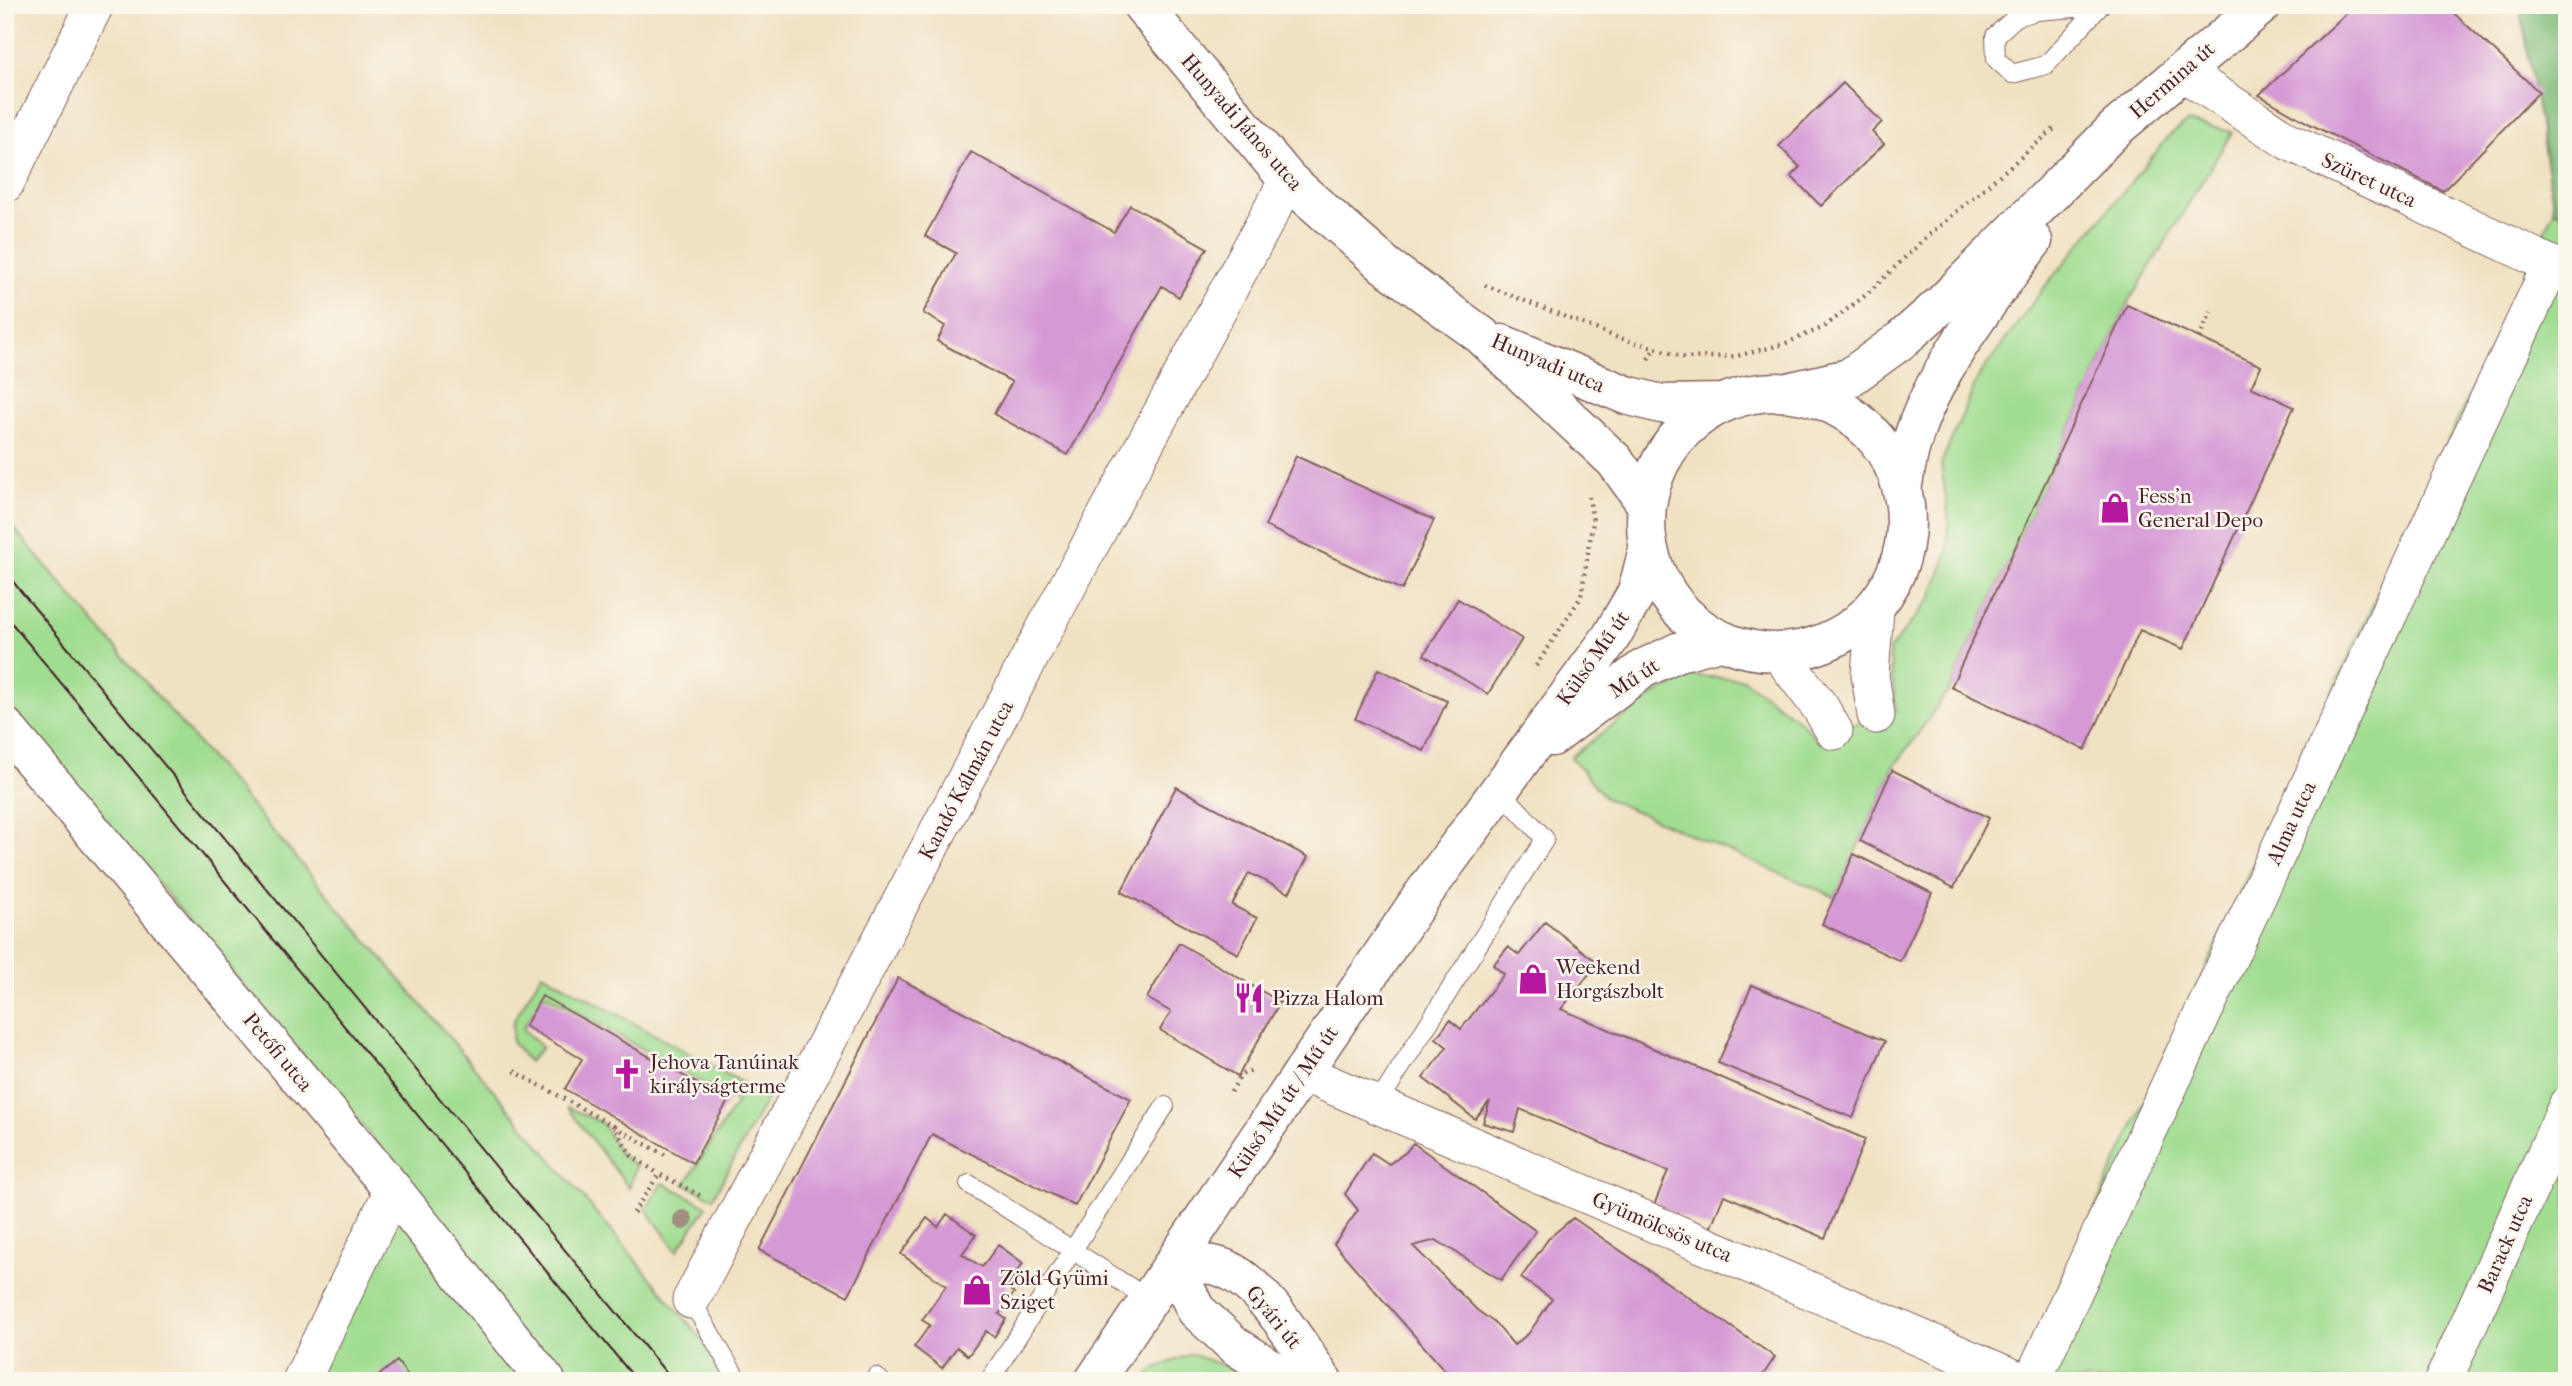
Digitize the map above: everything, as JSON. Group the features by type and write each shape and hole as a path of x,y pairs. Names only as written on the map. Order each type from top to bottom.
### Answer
{"main road":[{"name":"Hunyadi János utca","path":"1142,5 1288,180 1385,265 1481,335"},
{"name":"Hermina út","path":"2115,130 2181,71 2262,5"},
{"path":"1790,392 1849,378 1900,341 1951,296 2115,130"},
{"path":"1902,490 1912,440 1955,353 1977,317 2115,130"},
{"name":"Hunyadi utca","path":"1481,335 1626,395 1661,404 1724,403"},
{"name":"Hunyadi utca","path":"1481,335 1615,461 1646,504"},
{"path":"1763,391 1790,392 1828,402 1862,423 1888,453 1902,490 1907,532 1897,573 1875,609 1842,636 1803,651 1760,653 1720,641 1683,615 1658,579 1647,552 1646,504 1661,458 1681,432 1706,411 1763,391"},
{"name":"Külső Mű út","path":"1525,758 1627,611 1637,592 1647,552"},
{"name":"Mű út","path":"1525,758 1644,668 1678,652 1720,641"},
{"name":"Petőfi utca","path":"5,727 393,1190 546,1381"},
{"name":"Külső Mű út / Mű út","path":"1094,1381 1422,896 1525,758"},
{"name":"Gyári út","path":"1290,1381 1234,1345 1196,1310 1174,1265 1212,1265 1238,1275 1274,1311 1323,1381"}],"street":[{"path":"5,184 95,5"},
{"name":"Szüret utca","path":"2181,71 2288,141 2559,268"},
{"name":"Kandó Kálmán utca","path":"691,1300 1058,604 1288,180"},
{"name":"Alma utca","path":"2032,1381 2559,268"},
{"path":"1875,609 1870,675 1876,715"},
{"path":"1778,652 1834,731"},
{"name":"Gyümölcsös utca","path":"1303,1073 2021,1381"},
{"name":"Barack utca","path":"2443,1381 2567,1106"},
{"path":"312,1374 393,1190"}],"lane":[{"path":"2100,6 2046,65 2012,74 1996,59 1995,36 2016,17 2037,11 2100,6"},
{"path":"1377,1105 1545,839 1500,790"},
{"path":"989,1381 1165,1106"},
{"path":"969,1184 1150,1300"},
{"name":"Kandó Kálmán utca","path":"691,1300 738,1381"}],"path":[{"path":"1477,282 1616,337 1686,358 1737,356 1784,344 1824,327 1867,294 1922,241 2057,126"},
{"path":"2199,338 2211,312"},
{"path":"1626,395 1655,348"},
{"path":"1530,675 1581,597 1593,522 1587,480 1580,468 1596,443"},
{"path":"1231,1092 1241,1075 1266,1063"},
{"path":"514,1071 669,1157"},
{"path":"613,1126 632,1156 659,1174 736,1215"},
{"path":"633,1213 659,1174"}],"green space":[{"path":"2520,5 2567,5 2567,215 2554,210"},
{"path":"2187,122 2232,132 2127,305 1951,687 1892,770 1835,897 1605,798 1571,757 1647,699 1690,676 1743,679 1801,722 1820,743 1834,731 1896,710 1889,650 1931,598 1948,551 1948,512 1941,464 1979,376 2042,290 2171,134"},
{"path":"2554,210 2567,215 2567,1381 2046,1381 2021,1370"},
{"path":"5,518 438,1024 737,1381 315,1381 410,1183 5,701"},
{"path":"542,973 768,1097 713,1198 685,1184 737,1102 544,994 523,1029 542,1047 529,1062 512,1042 513,1022"},
{"path":"567,1107 602,1123 620,1154 636,1166 629,1188"},
{"path":"663,1183 707,1206 677,1251 646,1209"},
{"path":"1191,1354 1265,1381 1143,1381 1156,1368"}],"building":[{"path":"2355,5 2445,5 2539,92 2443,191 2310,124 2259,95"},
{"path":"1843,83 1882,122 1872,132 1884,144 1821,206 1791,176 1800,167 1779,146"},
{"path":"971,152 1114,232 1130,205 1207,248 1179,297 1162,286 1068,455 994,414 1012,382 937,341 945,326 923,313 956,253 925,236"},
{"name":"Fess'n General Depo","path":"2127,305 2261,366 2251,387 2294,407 2183,649 2140,630 2085,750 1951,687"},
{"path":"1296,456 1434,520 1402,590 1265,526"},
{"path":"1458,599 1522,639 1488,694 1424,655"},
{"path":"1378,669 1447,701 1424,751 1355,719"},
{"path":"1892,770 1989,818 1954,888 1860,841"},
{"path":"1176,787 1308,857 1289,893 1249,873 1232,905 1257,918 1238,954 1121,892"},
{"path":"1854,854 1932,893 1900,961 1822,924"},
{"path":"1545,922 1598,963 1561,1009 1865,1139 1825,1238 1724,1195 1710,1229 1654,1205 1668,1171 1520,1109 1514,1132 1483,1123 1490,1101 1475,1119 1423,1078 1447,1047 1436,1038 1450,1020 1461,1029 1504,974 1493,965 1508,947 1519,955"},
{"path":"1179,943 1280,1002 1238,1076 1160,1030 1171,1012 1147,998"},
{"path":"898,978 1131,1099 1075,1206 932,1134 848,1296 759,1250"},
{"path":"1752,985 1885,1041 1853,1118 1718,1063"},
{"name":"Jehova Tanúinak királyságterme","path":"542,996 728,1101 693,1163 565,1089 582,1059 525,1026"},
{"path":"1413,1143 1536,1231 1501,1280 1436,1240 1413,1246 1477,1310 1496,1324 1514,1345 1529,1333 1552,1299 1521,1278 1549,1238 1573,1218 1775,1357 1759,1381 1454,1381 1334,1244 1358,1210 1345,1194 1372,1153 1389,1164 1406,1152"},
{"name":"Zöld-Gyümi Sziget","path":"947,1214 976,1235 962,1254 982,1267 998,1245 1023,1263 1006,1287 1014,1293 999,1314 1006,1319 994,1337 986,1331 968,1356 957,1347 942,1368 914,1347 930,1325 922,1320 946,1286 901,1254 927,1218 938,1227"},
{"path":"397,1361 412,1381 379,1381 377,1377"}],"tram line":[{"path":"5,572 673,1381"},
{"path":"5,615 637,1381"}],"place":[{"name":"Fess'n General Depo","path":"2115,508"},
{"name":"Weekend Horgászbolt","path":"1533,979"},
{"name":"Pizza Halom","path":"1249,998"},
{"name":"Jehova Tanúinak királyságterme","path":"627,1074"},
{"name":"Zöld-Gyümi Sziget","path":"977,1290"}]}
